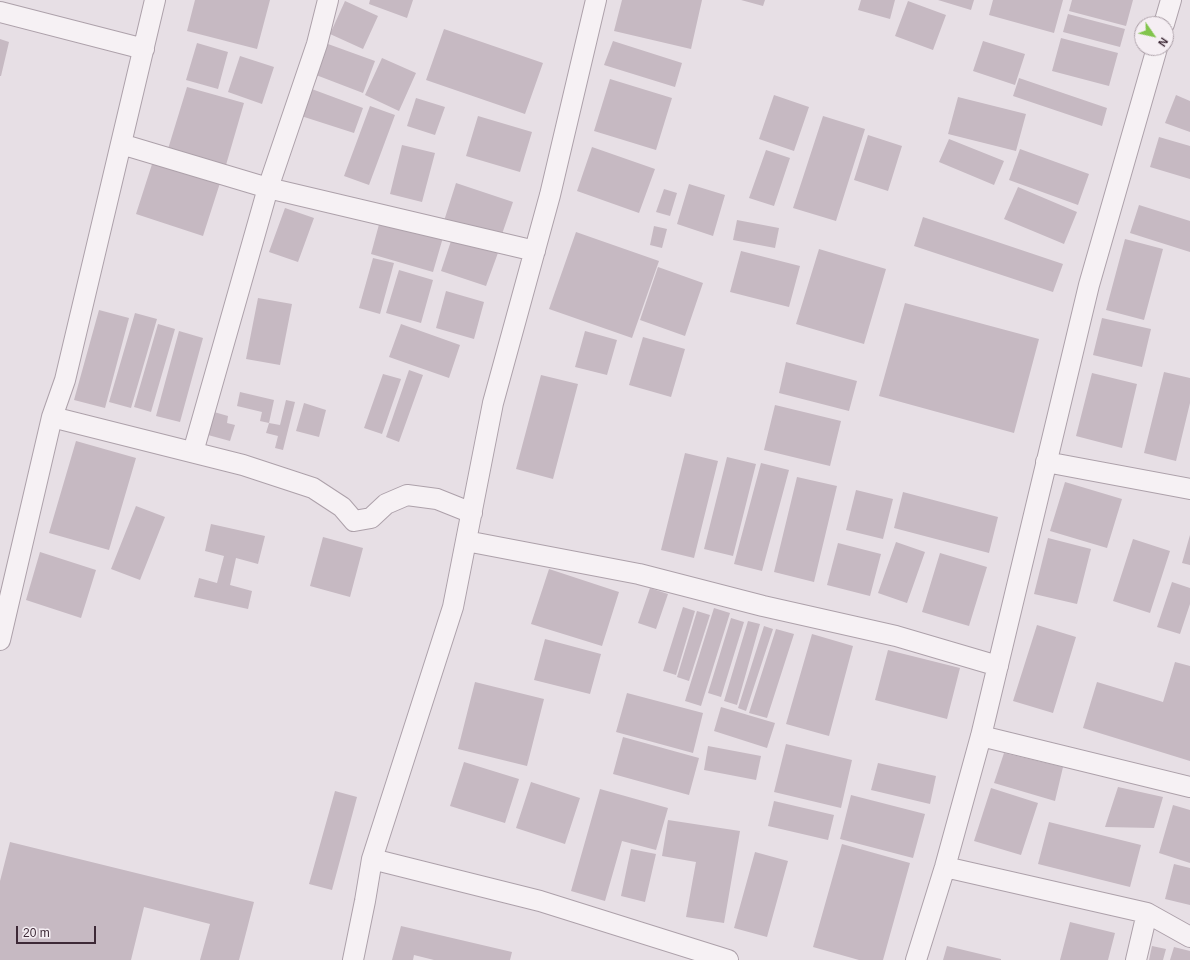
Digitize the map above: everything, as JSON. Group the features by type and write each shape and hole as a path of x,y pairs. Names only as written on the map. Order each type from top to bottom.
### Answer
{"street":[{"path":"0,640 52,417 66,380 155,0"},
{"path":"193,452 268,188 317,44 328,0"},
{"path":"353,960 372,859 453,607 493,403 550,195 596,0"},
{"path":"1166,16 1171,0"},
{"path":"0,12 144,50"},
{"path":"916,960 945,867 982,736 1089,285 1155,56"},
{"path":"121,144 268,188 535,251"},
{"path":"52,417 242,465 313,488 342,507 354,521 371,518 386,504 407,495 437,499 472,513"},
{"path":"1046,462 1190,489"},
{"path":"466,541 639,574 763,606 896,636 998,666"},
{"path":"982,736 1190,787"},
{"path":"372,859 540,901 728,960"},
{"path":"945,867 1147,913 1190,937"},
{"path":"1136,960 1147,913"}],"building":[{"path":"195,0 270,0 257,49 187,31"},
{"path":"370,0 413,0 407,18 369,4"},
{"path":"622,0 702,0 691,49 614,31"},
{"path":"741,0 765,0 763,6"},
{"path":"861,0 895,0 890,19 858,10"},
{"path":"938,0 974,0 971,10"},
{"path":"993,0 1063,0 1054,33 989,15"},
{"path":"1072,0 1133,0 1126,26 1069,11"},
{"path":"345,1 378,16 363,49 330,34"},
{"path":"908,1 946,15 933,50 895,36"},
{"path":"1068,14 1125,29 1120,47 1063,32"},
{"path":"444,29 543,63 525,114 426,80"},
{"path":"1061,38 1118,53 1109,86 1052,71"},
{"path":"0,39 9,42 1,76 0,76"},
{"path":"613,41 682,63 675,87 604,65"},
{"path":"983,41 1025,54 1015,85 973,71"},
{"path":"197,43 228,52 218,89 186,80"},
{"path":"328,44 375,61 363,93 316,75"},
{"path":"240,56 274,67 262,104 228,92"},
{"path":"382,58 416,73 399,111 365,95"},
{"path":"1019,78 1107,108 1102,126 1013,96"},
{"path":"610,79 672,98 656,150 594,131"},
{"path":"187,87 244,103 226,165 168,149"},
{"path":"309,88 363,108 354,133 298,115"},
{"path":"774,95 809,107 794,151 759,139"},
{"path":"1176,95 1190,101 1190,132 1165,123"},
{"path":"958,97 1026,114 1016,151 948,134"},
{"path":"416,98 445,107 435,135 407,126"},
{"path":"370,106 395,115 369,185 344,176"},
{"path":"478,116 532,132 520,172 466,156"},
{"path":"823,116 865,129 836,221 793,208"},
{"path":"868,135 902,146 888,191 854,180"},
{"path":"1159,137 1190,146 1190,179 1150,167"},
{"path":"949,139 1004,161 994,185 939,162"},
{"path":"402,145 435,153 422,202 390,194"},
{"path":"592,147 655,169 639,213 577,191"},
{"path":"1020,149 1089,174 1078,205 1009,180"},
{"path":"766,150 790,158 774,206 749,198"},
{"path":"153,161 220,183 203,236 136,214"},
{"path":"456,183 513,202 500,240 444,221"},
{"path":"689,184 725,195 713,236 677,224"},
{"path":"1018,187 1077,212 1064,244 1004,219"},
{"path":"664,189 677,193 670,216 656,212"},
{"path":"1139,205 1190,221 1190,252 1130,233"},
{"path":"285,208 314,218 298,262 269,252"},
{"path":"381,217 444,234 433,272 371,254"},
{"path":"923,217 1063,264 1053,292 914,246"},
{"path":"737,220 779,228 775,248 733,240"},
{"path":"654,226 667,229 662,248 650,245"},
{"path":"576,232 659,261 632,338 549,309"},
{"path":"453,235 499,250 486,286 441,271"},
{"path":"1125,239 1163,249 1144,320 1106,310"},
{"path":"819,249 886,269 864,344 796,324"},
{"path":"741,251 800,266 789,307 730,292"},
{"path":"373,258 394,263 380,314 359,308"},
{"path":"658,267 703,283 685,336 640,320"},
{"path":"399,270 433,280 421,323 386,313"},
{"path":"446,291 484,302 474,339 436,328"},
{"path":"258,298 292,304 280,365 246,359"},
{"path":"905,303 1039,339 1014,433 879,396"},
{"path":"99,310 129,318 105,408 74,400"},
{"path":"135,313 157,319 131,408 109,402"},
{"path":"1102,318 1151,329 1142,367 1093,355"},
{"path":"158,324 175,329 151,412 134,407"},
{"path":"401,324 460,345 449,378 389,357"},
{"path":"179,331 203,338 180,422 156,416"},
{"path":"585,331 617,340 607,375 575,367"},
{"path":"643,337 685,349 671,397 629,385"},
{"path":"786,362 857,381 849,411 779,393"},
{"path":"409,370 423,375 399,442 386,437"},
{"path":"1164,372 1190,378 1190,403 1176,461 1144,453"},
{"path":"1092,373 1137,384 1122,448 1076,436"},
{"path":"383,374 401,379 382,434 364,428"},
{"path":"541,375 578,384 553,479 516,469"},
{"path":"240,392 274,400 269,423 260,421 262,412 237,406"},
{"path":"286,400 295,402 283,450 275,448 278,436 266,433 269,423 280,425"},
{"path":"304,403 326,410 319,437 296,431"},
{"path":"775,405 841,421 830,466 764,450"},
{"path":"214,412 228,416 227,423 235,425 230,441 208,435"},
{"path":"76,441 136,458 109,550 49,533"},
{"path":"685,453 718,461 694,558 661,550"},
{"path":"727,457 756,464 733,556 704,549"},
{"path":"761,463 789,470 762,571 734,564"},
{"path":"797,477 837,486 814,582 774,572"},
{"path":"1065,482 1122,499 1107,548 1050,531"},
{"path":"856,490 893,499 883,539 846,530"},
{"path":"903,492 998,517 989,553 894,528"},
{"path":"136,506 165,517 140,580 111,569"},
{"path":"211,524 265,536 258,564 236,558 230,585 252,591 248,609 194,597 199,578 217,583 224,556 205,551"},
{"path":"1190,535 1190,565 1182,563"},
{"path":"323,537 363,548 350,597 310,586"},
{"path":"1048,538 1091,549 1077,604 1034,594"},
{"path":"1133,539 1170,551 1150,613 1113,601"},
{"path":"896,542 925,552 907,603 878,593"},
{"path":"838,543 881,554 870,596 827,585"},
{"path":"40,552 96,570 81,618 26,600"},
{"path":"940,553 987,567 969,626 922,612"},
{"path":"549,569 619,592 602,646 531,624"},
{"path":"1172,582 1190,588 1190,604 1180,634 1157,627"},
{"path":"650,588 668,594 656,629 638,623"},
{"path":"683,607 695,611 676,675 663,671"},
{"path":"714,608 730,613 701,706 685,701"},
{"path":"697,611 710,615 689,681 677,677"},
{"path":"731,618 744,622 721,697 708,693"},
{"path":"748,621 760,624 737,705 724,701"},
{"path":"1037,625 1076,637 1053,713 1013,701"},
{"path":"764,626 773,629 746,711 738,708"},
{"path":"776,629 794,634 767,718 749,713"},
{"path":"812,634 853,646 829,736 786,724"},
{"path":"545,639 601,654 590,694 534,680"},
{"path":"888,650 960,668 947,719 875,700"},
{"path":"1175,662 1190,666 1190,761 1083,728 1097,682 1163,702"},
{"path":"475,682 544,699 527,766 458,749"},
{"path":"627,693 703,713 693,753 616,732"},
{"path":"721,707 775,723 767,748 714,731"},
{"path":"623,737 699,758 689,795 613,774"},
{"path":"786,744 852,760 841,808 774,792"},
{"path":"708,746 761,756 756,780 704,770"},
{"path":"1004,753 1063,767 1055,801 994,783"},
{"path":"464,762 519,779 505,823 450,806"},
{"path":"878,763 936,776 930,804 871,790"},
{"path":"531,782 580,798 565,844 516,828"},
{"path":"1118,787 1163,797 1154,828 1105,827"},
{"path":"991,788 1038,803 1021,855 974,841"},
{"path":"600,789 668,808 656,850 622,841 605,901 571,891"},
{"path":"335,791 357,797 332,890 309,884"},
{"path":"851,795 925,814 913,858 840,839"},
{"path":"774,801 834,815 828,840 768,826"},
{"path":"1173,805 1190,810 1190,863 1159,853"},
{"path":"668,820 740,831 724,923 686,917 696,862 662,856"},
{"path":"1049,822 1141,845 1130,887 1038,864"},
{"path":"10,842 254,902 239,960 200,960 210,924 144,907 131,960 0,960 0,881"},
{"path":"842,844 910,863 883,960 859,960 813,947"},
{"path":"631,849 656,854 645,902 621,896"},
{"path":"755,852 788,861 767,937 734,928"},
{"path":"1174,864 1190,868 1190,905 1165,899"},
{"path":"1070,922 1115,933 1108,960 1060,960"},
{"path":"401,926 512,952 510,960 434,960 414,955 413,960 392,960"},
{"path":"947,946 1001,959 1001,960 943,960"},
{"path":"1152,946 1166,949 1163,960 1149,960"},
{"path":"1174,947 1190,951 1190,960 1170,960"}]}
